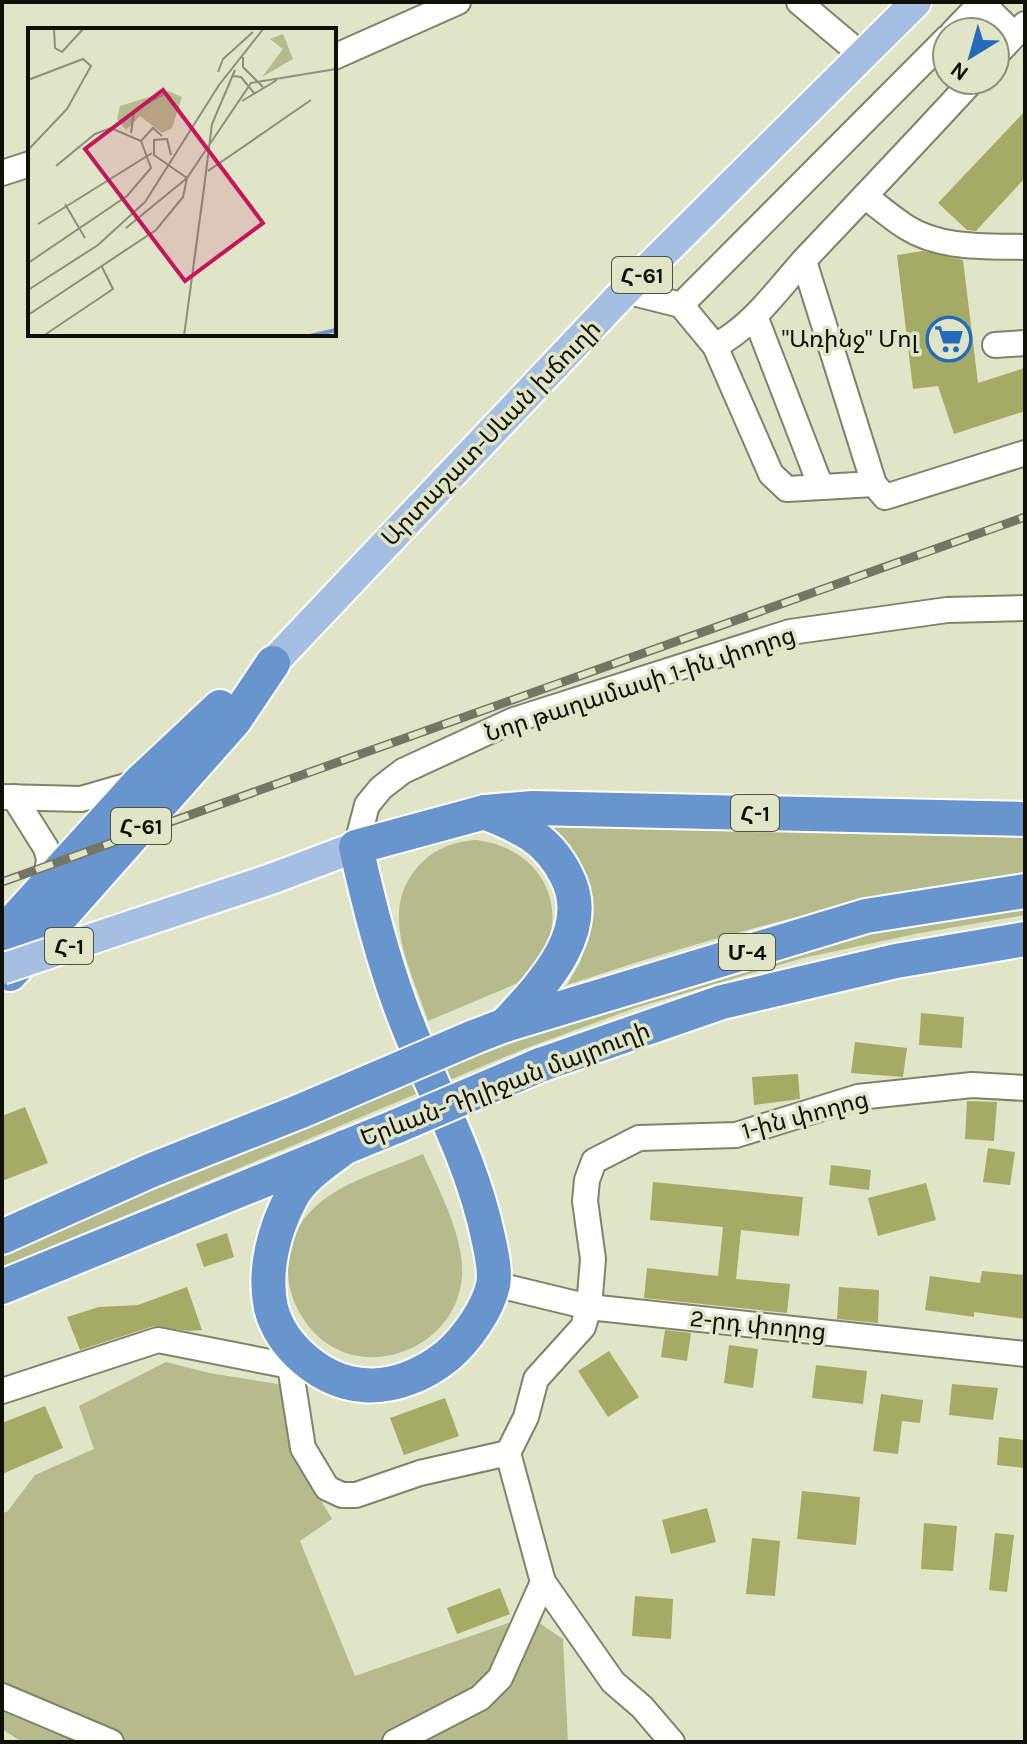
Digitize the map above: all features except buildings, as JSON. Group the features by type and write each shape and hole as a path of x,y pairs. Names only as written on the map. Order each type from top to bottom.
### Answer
{"highway":[{"name":"Հ-61","path":"2,934 140,782 229,698 273,663"},
{"name":"Հ-61","path":"2,983 234,721 273,663"},
{"name":"Հ-1","path":"356,847 485,812 533,808 1025,819"},
{"path":"485,812 531,834 557,858 573,888 575,912 568,942 554,968 537,990 490,1031"},
{"path":"345,1147 309,1176 292,1195 273,1245 268,1275 271,1308 281,1335 298,1363 337,1379 364,1385 413,1377 449,1355 484,1307 494,1284 491,1252 483,1210 401,1008 373,925 356,847"},
{"name":"Երևան-Դիլիջան մայրուղի","path":"2,1237 152,1170 490,1031 866,916 1025,891"},
{"name":"Երևան-Դիլիջան մայրուղի","path":"2,1287 540,1065 722,1002 896,961 1025,939"}],"main road":[{"name":"Արտաշատ-Սևան խճուղի","path":"273,663 625,291 916,2"},
{"name":"Հ-1","path":"2,969 271,879 356,847"}],"street":[{"path":"336,56 458,2"},
{"path":"799,2 864,57"},
{"path":"982,2 1020,30"},
{"path":"681,305 931,54"},
{"path":"715,346 735,335 755,316 958,96"},
{"path":"2,173 28,165"},
{"path":"865,196 907,228 923,236 965,244 1025,247"},
{"path":"804,261 874,484 885,497 1025,453"},
{"path":"625,291 681,305 715,346 771,474 787,489 874,484"},
{"path":"755,316 821,487"},
{"path":"995,345 1025,343"},
{"name":"Նոր թաղամասի 1-ին փողոց","path":"356,847 367,805 381,788 403,771 514,720 790,632 947,610 1025,608"},
{"path":"8,797 81,799 140,782"},
{"path":"8,797 46,848 49,859 45,886"},
{"name":"1-ին փողոց","path":"589,1307 593,1259 585,1201 587,1180 594,1161 639,1138 736,1135 858,1097 972,1085 1025,1088"},
{"name":"2-րդ փողոց","path":"494,1284 589,1307 1025,1354"},
{"path":"589,1307 583,1327 536,1379 526,1417 508,1453 543,1582 613,1682 642,1707 672,1742"},
{"path":"2,1391 158,1340 298,1363 303,1448 327,1488 342,1495 356,1495 420,1473 508,1453"},
{"path":"395,1742 480,1698 500,1678 543,1582"},
{"path":"2,1696 111,1742"}],"green space":[{"path":"533,826 1025,836 1025,876 819,912 710,940 567,985 580,962 588,931"},
{"path":"475,840 502,846 524,859 540,876 549,896 552,918 549,941 537,963 518,983 428,1021 402,944 400,905 405,887 428,857 450,845"},
{"path":"1025,900 1025,915 803,958 635,1008 524,1049 2,1267 2,1249 520,1032 804,942"},
{"path":"423,1154 455,1230 461,1256 461,1287 450,1314 432,1335 409,1350 382,1357 355,1355 328,1344 306,1323 291,1293 288,1263 294,1237 308,1214 326,1198 352,1183"},
{"path":"166,1362 209,1373 284,1385 292,1451 332,1519 300,1541 355,1676 529,1616 563,1639 568,1742 22,1742 2,1729 2,1513 7,1512 35,1475 94,1449 79,1406"}],"railway":[{"path":"2,882 1025,517"}],"place":[{"name":"\"Առինջ\" Մոլ","path":"949,339"}]}
